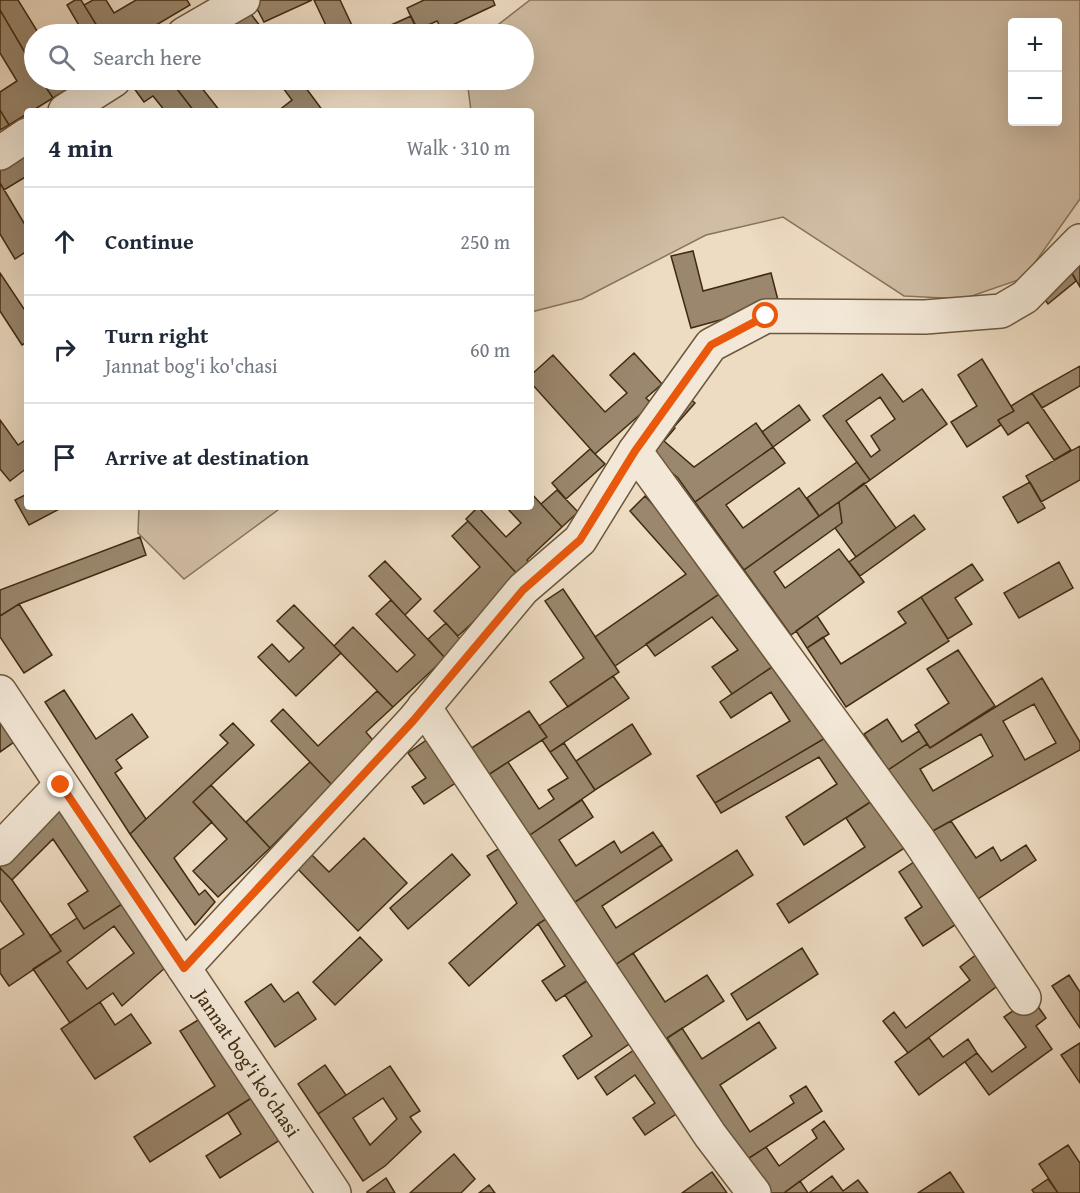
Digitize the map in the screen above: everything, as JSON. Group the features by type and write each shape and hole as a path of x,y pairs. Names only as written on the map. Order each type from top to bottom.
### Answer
{"street":[{"path":"201,24 243,0"},
{"path":"70,108 98,90"},
{"path":"0,153 24,137"},
{"path":"184,968 424,707 523,590 580,540 635,451 711,345 766,316 925,317 1002,311 1025,297 1080,241"},
{"path":"635,451 918,839 1024,998"},
{"name":"Jannat bog'i ko'chasi","path":"0,692 334,1193"},
{"path":"424,707 710,1135 754,1193"},
{"path":"0,849 61,785"}],"shaded area":[{"path":"530,0 1080,0 1080,199 1024,278 963,299 904,296 783,217 706,235 582,299 534,311 534,108 471,108 468,90 534,90 534,24 499,24"},
{"path":"139,510 278,510 184,579 138,533"}],"building":[{"path":"0,0 18,0 33,24 24,24 24,51 0,10"},
{"path":"75,0 81,0 96,24 78,24 67,5"},
{"path":"93,0 106,0 114,13 136,0 187,0 190,5 158,24 96,24 84,5"},
{"path":"312,0 264,22 253,1"},
{"path":"314,0 340,0 351,24 325,24"},
{"path":"424,0 493,0 495,5 455,24 439,24 437,21 430,24 414,24 407,8"},
{"path":"0,10 24,51 24,90 48,90 53,98 37,108 24,108 24,116 9,125 0,110 0,92 17,81 0,53"},
{"path":"248,10 258,24 228,24"},
{"path":"411,16 415,24 393,24"},
{"path":"48,90 67,90 53,98"},
{"path":"135,90 178,90 192,108 163,108 153,96 144,102"},
{"path":"178,90 203,90 218,108 192,108"},
{"path":"284,90 307,90 321,108 282,108 292,100"},
{"path":"0,110 9,125 0,130"},
{"path":"24,150 24,178 4,190 0,183 0,164"},
{"path":"0,183 24,223 24,253 15,259 0,234"},
{"path":"693,251 703,291 771,273 779,304 691,328 671,256"},
{"path":"1080,259 1080,287 1069,268"},
{"path":"1069,268 1076,281 1048,304 1040,293"},
{"path":"0,273 24,309 24,344 22,345 0,311"},
{"path":"634,353 662,384 646,398 652,404 595,454 534,386 534,372 553,355 605,412 627,393 610,375"},
{"path":"982,359 1014,411 998,420 1001,425 967,447 951,422 977,406 958,375"},
{"path":"1080,366 1080,386 1042,408 1032,393"},
{"path":"882,374 903,402 922,389 947,424 870,480 823,416","holes":["880,397 895,419 871,436 880,450 871,457 846,421"]},
{"path":"1032,393 1071,450 1054,460 1028,422 1008,435 998,420 1014,411 1011,406"},
{"path":"687,396 695,403 674,427 665,420"},
{"path":"799,405 810,420 773,447 762,432"},
{"path":"0,420 18,445 24,441 24,470 10,481 0,469"},
{"path":"665,420 675,428 664,441 694,467 756,423 773,447 695,502 678,478 642,447"},
{"path":"1080,446 1080,480 1041,502 1026,476"},
{"path":"773,447 785,463 726,505 743,528 799,488 819,516 744,570 695,502"},
{"path":"590,449 605,464 566,499 552,483"},
{"path":"857,462 870,480 819,516 807,498"},
{"path":"1030,482 1045,508 1018,523 1003,497"},
{"path":"864,483 896,528 856,557 835,528 842,523 839,502"},
{"path":"557,490 578,512 562,527 541,504"},
{"path":"24,496 24,510 57,510 29,525 15,500"},
{"path":"534,496 562,527 527,560 533,566 521,578 466,519 475,510 481,510 506,537 521,523 509,510 534,510"},
{"path":"645,496 706,562 725,590 615,666 595,637 686,574 630,511"},
{"path":"839,502 842,523 774,572 785,588 839,549 864,582 791,635 744,570"},
{"path":"914,515 925,529 860,576 849,562"},
{"path":"468,521 521,578 458,636 434,611 480,567 452,536"},
{"path":"140,537 146,555 19,604 0,616 0,590"},
{"path":"385,561 421,599 405,615 369,576"},
{"path":"1059,562 1073,588 1019,618 1004,593"},
{"path":"972,564 983,580 955,598 972,624 948,639 921,597"},
{"path":"563,589 619,672 568,707 550,682 584,658 545,601"},
{"path":"725,590 781,661 732,694 712,667 738,650 712,617 655,656 646,644"},
{"path":"921,597 949,641 846,707 807,648 823,637 841,664 906,623 898,612"},
{"path":"391,600 445,658 393,707 334,646 353,627 397,672 415,655 376,614"},
{"path":"19,604 52,655 24,673 0,637 0,616"},
{"path":"294,605 341,653 296,696 258,657 272,644 289,662 304,648 277,621"},
{"path":"817,616 829,634 807,648 796,631"},
{"path":"446,623 462,641 445,658 428,639"},
{"path":"958,650 995,706 930,748 915,725 949,703 927,669"},
{"path":"781,661 832,734 715,803 697,776 790,721 771,692 731,718 720,702"},
{"path":"613,676 629,698 550,752 542,740 547,737 539,726"},
{"path":"1042,678 1080,742 1080,750 929,833 888,770 927,744 930,748","holes":["1034,704 1056,743 1025,760 1003,721","981,734 993,756 933,791 920,769"]},
{"path":"64,690 96,739 132,714 148,737 116,760 122,768 115,773 146,819 130,834 45,702"},
{"path":"377,691 393,707 366,732 376,744 332,785 271,721 283,709 318,746"},
{"path":"529,711 547,737 488,775 470,749"},
{"path":"887,719 902,742 919,731 927,744 888,770 864,734"},
{"path":"0,722 14,742 0,752"},
{"path":"233,723 254,745 193,802 212,822 174,858 199,895 205,890 215,902 195,925 130,834 228,743 220,735"},
{"path":"632,724 651,754 595,790 576,761"},
{"path":"832,734 875,799 804,845 786,817 837,784 819,757 721,813 715,803"},
{"path":"428,739 457,782 424,804 412,787 426,778 408,753"},
{"path":"564,743 595,790 527,837 488,775 508,762 539,809 554,799 548,790 568,778 550,752"},
{"path":"310,762 332,785 270,848 246,822"},
{"path":"211,785 270,848 218,897 193,871 227,839 193,802"},
{"path":"875,799 906,847 789,923 777,904 865,847 846,818"},
{"path":"582,800 593,817 559,840 576,866 614,841 621,853 653,832 662,845 572,904 527,837"},
{"path":"55,804 122,904 84,929 68,904 88,891 53,839 12,880 0,868 0,861"},
{"path":"951,821 976,858 993,847 1001,861 1026,845 1036,860 975,901 929,833"},
{"path":"364,838 407,883 358,931 294,865 308,851 329,872"},
{"path":"506,844 552,915 538,924 469,986 449,963 517,903 487,856"},
{"path":"662,845 672,860 602,906 616,928 737,850 753,875 612,967 572,904"},
{"path":"452,854 470,875 408,929 390,908"},
{"path":"917,860 958,923 923,946 905,918 922,907 899,872"},
{"path":"0,868 12,880 61,951 9,986 0,973 0,950 24,934 0,900"},
{"path":"122,904 166,967 122,1006 113,993 70,1023 33,969 61,951 50,936 77,918 84,929","holes":["114,926 134,953 87,989 67,962"]},
{"path":"552,915 589,979 556,1001 542,981 565,966 538,924"},
{"path":"360,937 382,960 335,1005 313,982"},
{"path":"802,948 818,974 747,1020 731,994"},
{"path":"633,953 665,1002 707,975 724,1001 663,1041 612,967"},
{"path":"977,954 1000,984 908,1053 883,1021 894,1012 906,1028 970,980 960,967"},
{"path":"1069,975 1080,992 1080,1028 1052,986"},
{"path":"593,977 635,1040 578,1079 563,1056 592,1036 565,995"},
{"path":"271,984 284,1002 298,992 316,1019 275,1047 245,1002"},
{"path":"1032,998 1046,1018 1036,1026 1052,1049 989,1095 965,1062 977,1053 992,1072 1026,1047 1004,1017"},
{"path":"100,1002 115,1025 131,1014 151,1043 95,1079 61,1029"},
{"path":"203,1017 253,1097 150,1162 134,1137 215,1086 180,1031"},
{"path":"759,1022 776,1048 720,1085 750,1132 794,1103 790,1096 806,1086 822,1111 746,1160 667,1038 682,1028 702,1059"},
{"path":"929,1038 943,1057 968,1039 977,1053 919,1095 895,1062"},
{"path":"1080,1043 1080,1083 1061,1055"},
{"path":"641,1045 685,1108 645,1135 633,1118 655,1103 635,1075 607,1095 595,1077"},
{"path":"325,1065 346,1095 318,1114 298,1084"},
{"path":"390,1066 420,1111 410,1117 421,1132 385,1166 363,1181 318,1114","holes":["383,1098 397,1119 370,1145 353,1118"]},
{"path":"253,1097 280,1140 220,1178 206,1156 241,1134 228,1113"},
{"path":"824,1121 844,1149 784,1193 770,1193 746,1160 766,1147 779,1166 817,1138 812,1130"},
{"path":"1068,1145 1080,1163 1080,1193 1058,1193 1039,1164"},
{"path":"454,1154 475,1179 461,1193 410,1193"},
{"path":"712,1172 727,1193 682,1193"},
{"path":"950,1172 964,1193 918,1193"},
{"path":"832,1176 843,1191 858,1180 868,1193 809,1193"},
{"path":"386,1178 395,1193 367,1193 367,1192"},
{"path":"1048,1179 1058,1193 1034,1193 1032,1190"},
{"path":"800,1181 808,1193 784,1193"},
{"path":"489,1185 495,1193 479,1193"}],"route":[{"path":"61,785 184,968 413,721 523,590 580,540 635,451 711,345 766,316"}]}
